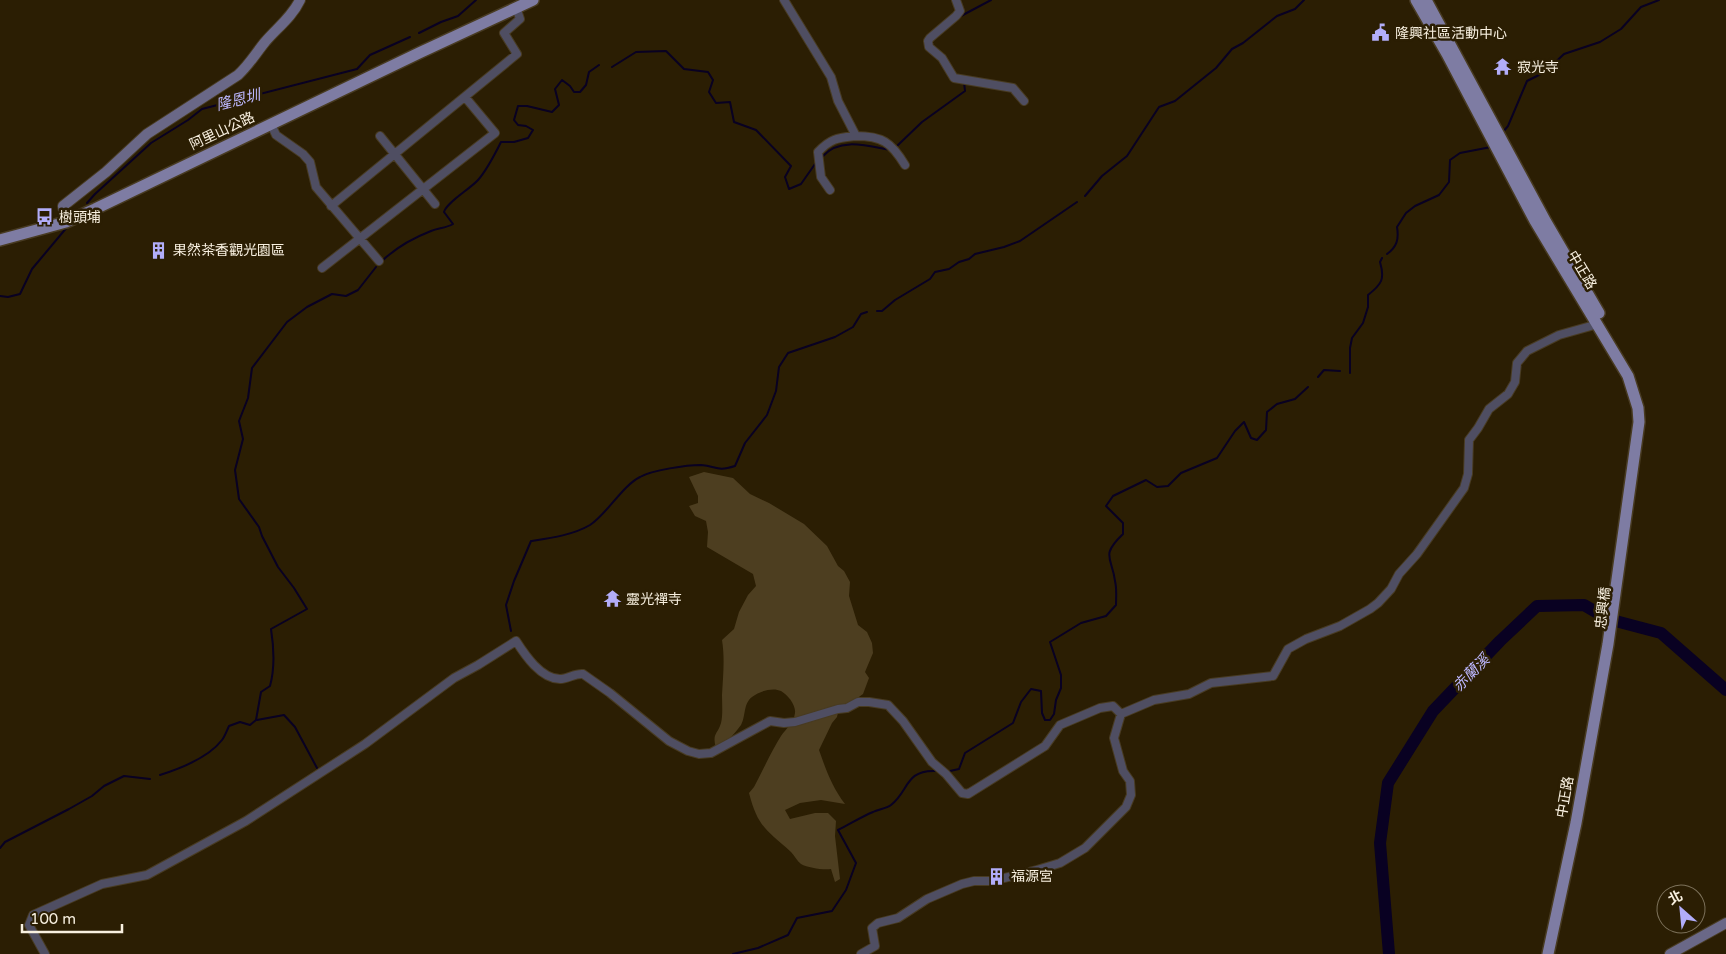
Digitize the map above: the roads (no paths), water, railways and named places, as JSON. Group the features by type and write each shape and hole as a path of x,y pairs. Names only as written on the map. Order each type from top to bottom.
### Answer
{"main road":[{"name":"阿里山公路","path":"0,240 66,222 534,0"},
{"name":"中正路","path":"1416,0 1447,54 1535,221 1628,376 1638,408 1638,422 1620,576"},
{"name":"中正路","path":"1426,0 1546,222 1633,374 1644,408 1644,432 1632,518 1620,576"},
{"name":"忠興橋","path":"1611,644 1620,576"},
{"name":"中正路","path":"1548,954 1611,644"},
{"name":"中正路","path":"1554,954 1583,817 1611,644"}],"street":[{"path":"66,222 63,206 106,172 147,134 238,75 291,15 300,0"},
{"path":"784,0 831,77 838,100 856,136"},
{"path":"956,0 960,11 930,38 928,41 929,47 942,58 954,78 1013,88 1024,101"},
{"path":"331,206 517,54 504,33 520,19 516,7"},
{"path":"322,268 494,133 465,97"},
{"path":"271,124 276,135 303,154 310,162 316,186 378,261"},
{"path":"380,136 434,204"},
{"path":"830,190 821,177 818,152 827,142 837,138 874,136 896,150 904,165"},
{"path":"1121,714 1154,700 1189,694 1211,683 1273,676 1288,650 1306,639 1340,626 1378,603 1392,589 1399,574 1417,554 1464,488 1468,474 1469,440 1489,409 1508,394 1515,382 1517,363 1527,352 1540,344 1559,335 1598,324"},
{"path":"45,954 29,925 33,916 102,884 147,875 246,821 365,744 454,678 516,641 529,660 551,679 562,679 583,674 610,693 669,741 688,751 699,754 711,753 770,722 795,722 847,708 858,702 888,705 903,721 932,762 946,774 962,793 968,794 1045,746 1060,725 1100,708 1113,706 1121,714"},
{"path":"861,954 875,946 872,928 878,923 898,918 927,899 962,884 974,881 992,881 1060,863 1085,848 1126,807 1130,795 1130,781 1123,771 1114,738 1121,714"},
{"path":"1670,954 1726,923"}],"waterway":[{"name":"隆恩圳","path":"419,33 458,16 476,0"},
{"path":"961,16 991,0"},
{"path":"1085,196 1102,176 1127,156 1159,107 1175,101 1216,68 1232,49 1243,43 1277,16 1295,9 1304,0"},
{"path":"1503,132 1508,126 1527,81 1545,72 1564,54 1600,42 1621,29 1641,7 1659,0"},
{"name":"隆恩圳","path":"87,203 151,143 202,109 357,69 370,55 410,37"},
{"path":"612,67 636,52 666,51 684,69 708,72 713,80 709,92 716,103 730,102 734,122 756,130 791,166 785,177 789,189 801,184 815,164"},
{"path":"383,260 412,240 453,224 444,212 446,208 478,180 488,167 501,142 514,142 528,138 533,130 526,126 518,125 514,120 518,106 527,106 552,112 559,105 555,89 562,80 574,92 580,92 586,85 589,72 599,65"},
{"path":"898,145 922,122 965,91 964,82"},
{"path":"823,156 838,146 855,144 890,150"},
{"path":"1387,254 1395,246 1398,235 1397,227 1406,213 1415,206 1439,195 1449,182 1450,160 1460,153 1491,147"},
{"path":"877,311 882,311 895,300 930,279 935,272 949,269 975,254 1020,241 1077,202"},
{"name":"隆恩圳","path":"0,296 8,297 20,294 32,269 68,226"},
{"path":"1350,373 1352,338 1363,323 1368,307 1368,295 1381,281 1380,262 1382,258"},
{"path":"160,775 185,766 210,752 222,740 229,726 240,722 250,725 256,720 261,692 270,686 272,679 274,658 271,629 307,609 278,567 259,527 239,499 235,470 243,439 239,421 248,398 252,368 287,322 307,307 332,294 346,296 358,290 376,267"},
{"path":"511,631 506,605 531,541 569,534 590,525 633,481 645,474 687,466 701,465 720,469 735,466 745,443 767,415 776,391 779,367 788,353 835,337 853,327 861,314 867,312"},
{"path":"1318,377 1324,370 1340,371"},
{"path":"950,771 959,769 965,753 1013,723 1021,702 1031,689 1041,691 1042,713 1045,720 1050,720 1054,714 1056,700 1061,688 1061,675 1050,642 1081,623 1106,616 1116,605 1114,573 1109,557 1112,547 1123,534 1123,523 1106,506 1113,496 1146,480 1157,487 1168,486 1181,473 1217,458 1235,431 1244,422 1251,438 1257,440 1266,430 1267,412 1277,404 1295,399 1308,387"},
{"name":"赤蘭溪","path":"1389,954 1380,843 1388,783 1433,711 1500,641 1537,606 1584,605 1608,619 1661,633 1726,690"},
{"path":"257,720 284,715 295,727 317,768"},
{"path":"733,954 758,948 788,935 797,918 832,911 846,890 856,863 838,830 891,805 909,782 918,774 935,771"},
{"path":"0,848 5,842 69,809 92,796 104,786 124,776 150,779"}],"place":[{"name":"隆興社區活動中心","path":"1381,33"},
{"name":"寂光寺","path":"1503,67"},
{"name":"樹頭埔","path":"45,217"},
{"name":"果然茶香觀光園區","path":"159,250"},
{"name":"靈光禪寺","path":"612,599"},
{"name":"福源宮","path":"997,876"}]}
